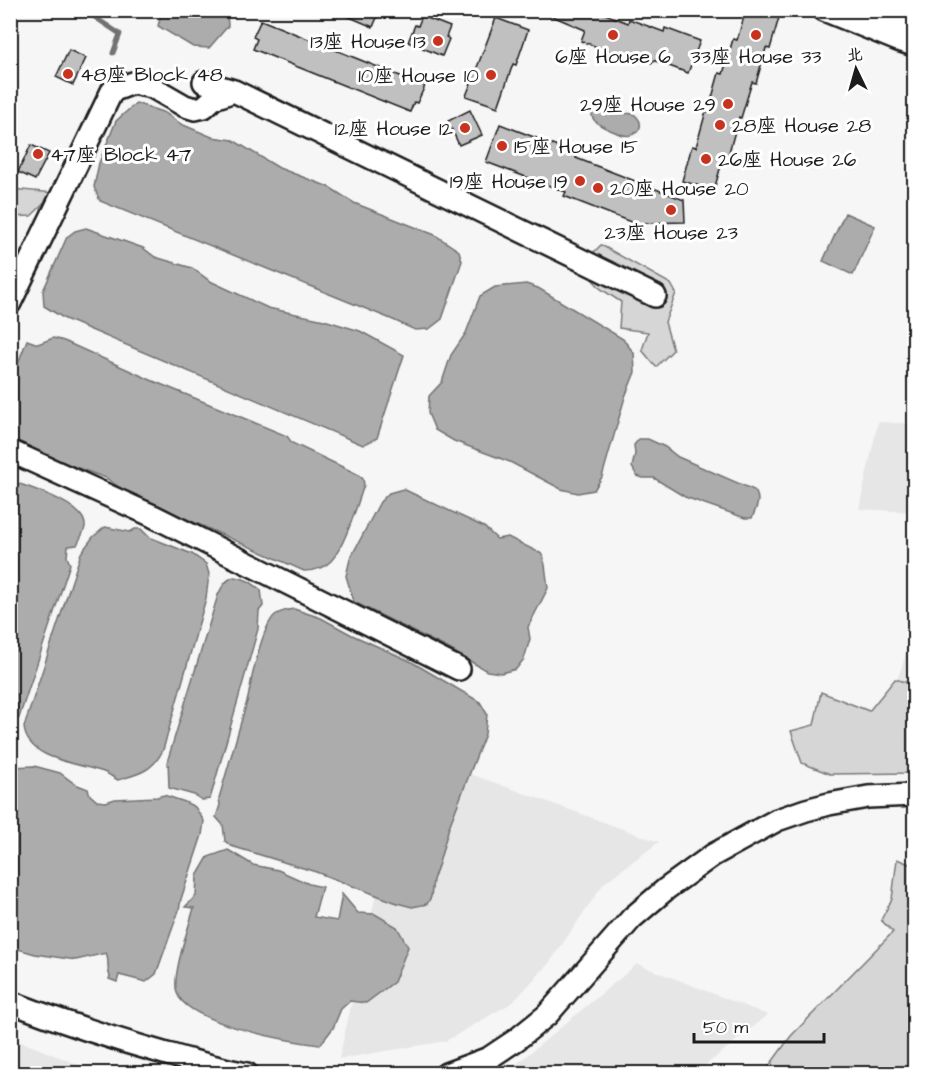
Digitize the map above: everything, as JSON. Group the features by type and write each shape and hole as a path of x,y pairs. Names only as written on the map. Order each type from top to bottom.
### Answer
{"street":[{"path":"824,10 915,45"},
{"path":"874,10 915,26"},
{"path":"10,303 112,91 133,82 152,87 195,110 204,107 214,98 234,91"},
{"path":"204,82 234,91 655,296"},
{"path":"10,451 153,516 459,669"},
{"path":"446,1074 489,1058 547,1016 632,918 666,889 706,860 777,820 806,810 868,797 915,795"},
{"path":"839,802 915,804"},
{"path":"10,1002 121,1041 247,1074"}],"shaded area":[{"path":"162,11 227,11 228,26 209,48 193,47 158,26"},
{"path":"604,102 619,113 635,115 640,121 637,132 623,135 596,122 592,115 593,110 597,104"},
{"path":"136,103 165,113 181,124 212,137 233,140 279,168 329,187 354,203 435,235 459,251 462,261 442,319 429,329 415,330 100,201 94,187 99,163 116,121"},
{"path":"11,189 55,193 31,216 11,217"},
{"path":"845,213 875,226 853,275 823,261"},
{"path":"86,228 143,248 155,257 192,268 210,281 268,308 324,320 360,331 404,355 377,438 363,445 65,319 44,306 43,291 67,237 75,231"},
{"path":"601,245 671,284 676,293 665,322 673,350 656,367 642,350 648,332 619,328 621,302 601,289 580,266"},
{"path":"526,284 538,288 623,339 634,353 635,372 625,397 602,477 594,490 578,493 561,489 510,462 454,441 435,430 428,413 429,396 442,382 451,355 466,333 480,296 495,287"},
{"path":"53,338 287,436 292,443 357,474 363,479 364,485 346,536 331,561 318,569 304,571 126,492 106,478 11,444 11,372 15,371 27,340 38,344"},
{"path":"878,422 914,424 914,512 859,509"},
{"path":"639,439 648,439 665,447 678,457 754,490 758,500 752,518 745,518 685,497 654,478 637,476 632,467 635,454 634,445"},
{"path":"11,481 67,504 77,511 85,527 77,545 68,546 67,557 70,564 19,718 11,728"},
{"path":"403,489 484,527 497,539 508,537 542,554 548,588 528,627 530,639 524,659 516,669 501,673 487,671 449,649 354,602 346,576 350,559 380,502 389,493"},
{"path":"105,527 130,532 141,529 149,537 192,554 206,564 209,574 206,598 163,750 150,767 118,780 106,773 45,754 27,738 24,727 81,553 93,537"},
{"path":"234,577 252,583 261,590 263,606 259,611 258,629 210,799 202,800 194,795 169,788 168,759 218,595 226,582"},
{"path":"294,609 321,618 352,635 410,661 480,702 487,714 485,734 449,827 433,880 431,897 427,904 412,907 397,903 316,872 231,846 225,841 223,825 216,817 220,805 219,798 248,698 258,654 270,621 275,615"},
{"path":"914,631 914,684 895,686"},
{"path":"895,679 914,687 914,773 830,774 802,763 791,731 814,725 821,692 869,711"},
{"path":"423,757 659,842 604,883 550,962 513,1002 446,1041 339,1059 391,827"},
{"path":"34,766 60,773 75,784 88,789 90,795 97,801 164,795 195,807 204,821 202,835 179,910 156,974 146,982 119,975 117,982 109,979 106,953 76,960 35,954 11,947 11,767"},
{"path":"228,850 253,865 278,870 309,884 322,887 314,917 337,921 342,894 358,913 375,914 397,927 408,947 394,982 366,1003 350,1001 341,1009 333,1028 320,1045 264,1035 219,1022 200,1014 185,1004 177,993 178,964 194,908 185,907 196,896 197,876 208,857"},
{"path":"897,859 914,866 914,1073 764,1073 791,1036 893,932 881,920 892,899"},
{"path":"637,964 768,1015 696,1073 506,1073"},
{"path":"11,1038 32,1046 99,1073 11,1073"}],"building":[{"path":"333,10 380,10 373,27"},
{"path":"538,10 595,10 628,23 629,19 664,32 665,28 700,41 688,73 653,60 652,63 617,51 616,54 581,41 585,30"},
{"path":"746,10 769,10 780,14 770,49 766,48 756,83 752,82 741,118 739,117 728,156 724,155 714,190 682,181 692,146 696,147 706,111 708,112 719,73 723,74 733,39 737,40"},
{"path":"422,16 450,27 446,37 449,39 442,56 408,42 415,25 418,26"},
{"path":"496,18 528,30 498,107 466,96"},
{"path":"261,20 425,86 410,112 253,49 257,39 253,37"},
{"path":"69,50 86,58 73,85 56,77"},
{"name":"12座 House 12","path":"470,110 482,135 459,145 448,121"},
{"path":"500,124 578,154 576,158 684,200 685,222 642,223 641,226 564,196 566,192 486,162"},
{"path":"31,145 49,153 35,180 18,172"}],"waterway":[{"path":"84,10 120,34 113,53"}],"place":[{"name":"6座 House 6","path":"613,35"},
{"name":"33座 House 33","path":"756,35"},
{"name":"13座 House 13","path":"438,41"},
{"name":"48座 Block 48","path":"68,74"},
{"name":"10座 House 10","path":"491,75"},
{"name":"29座 House 29","path":"728,104"},
{"name":"28座 House 28","path":"720,125"},
{"name":"12座 House 12","path":"465,128"},
{"name":"15座 House 15","path":"502,146"},
{"name":"47座 Block 47","path":"38,154"},
{"name":"26座 House 26","path":"706,159"},
{"name":"19座 House 19","path":"580,181"},
{"name":"20座 House 20","path":"598,188"},
{"name":"23座 House 23","path":"671,210"}]}
